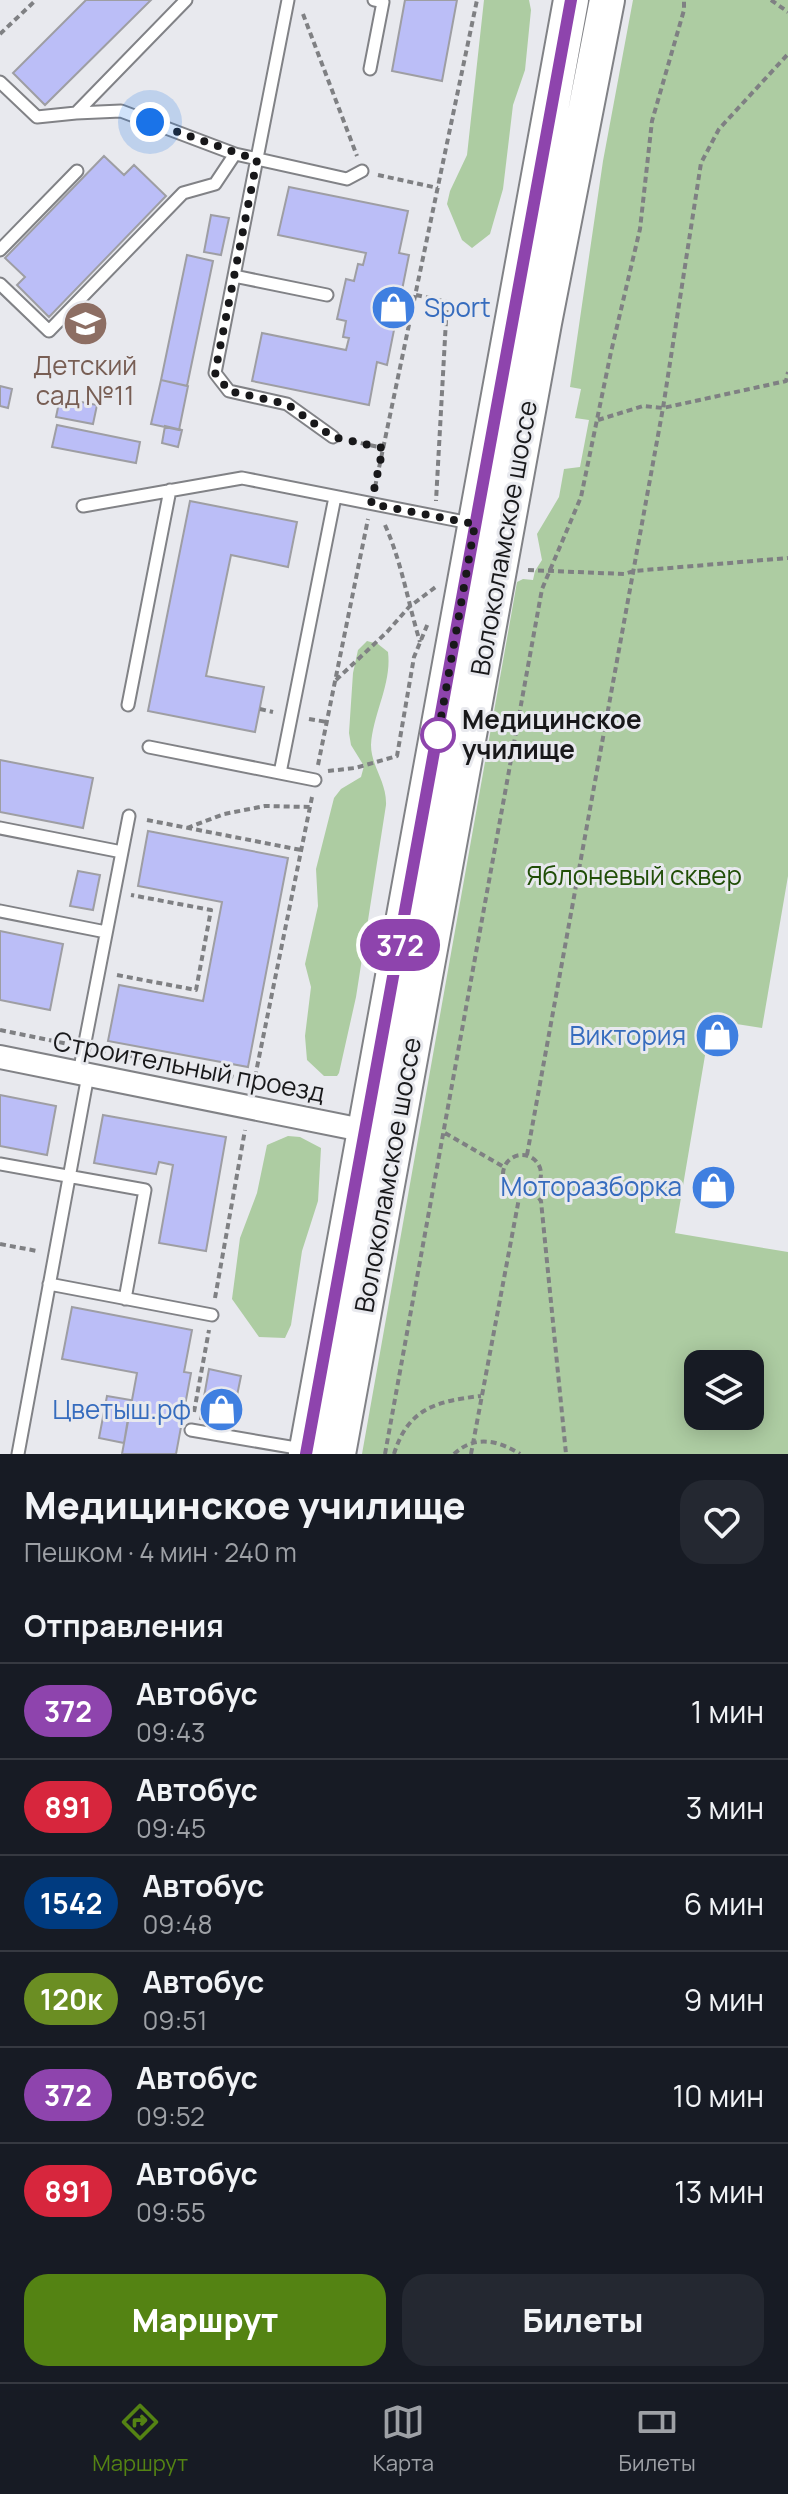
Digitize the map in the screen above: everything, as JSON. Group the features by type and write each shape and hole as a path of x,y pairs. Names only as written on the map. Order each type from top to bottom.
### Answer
{"main road":[{"name":"Волоколамское шоссе","path":"317,1453 367,1131 571,0"},
{"name":"Волоколамское шоссе","path":"317,1453 607,0"}],"street":[{"name":"Строительный проезд","path":"0,1057 367,1131"}],"lane":[{"path":"76,113 186,0"},
{"path":"288,0 215,373 229,391 287,404 333,437"},
{"path":"370,69 383,2 374,0"},
{"path":"0,82 37,117 121,111 257,160 347,179 362,171"},
{"path":"0,284 49,331 183,193 215,184 235,154"},
{"path":"0,250 77,171"},
{"path":"234,276 327,295"},
{"path":"83,506 242,478 475,524"},
{"path":"128,705 170,490"},
{"path":"280,773 335,497"},
{"path":"149,747 315,780"},
{"path":"18,1454 70,1177 84,1074 84,1047 129,816"},
{"path":"0,828 122,852"},
{"path":"0,911 106,932"},
{"path":"0,1164 145,1190 125,1299"},
{"path":"49,1284 212,1315"},
{"path":"191,1430 317,1453"}],"path":[{"path":"0,34 36,0"},
{"path":"430,617 414,657 397,756 355,768 317,773 477,0"},
{"path":"385,1454 542,589 581,497 640,229 652,121 684,10 684,0"},
{"path":"771,0 788,12"},
{"path":"303,14 362,171 438,188"},
{"path":"527,1155 663,408 701,163 719,129 788,54"},
{"path":"416,295 447,302 435,517"},
{"path":"598,420 643,406 663,408 786,381 788,372"},
{"path":"333,437 383,448"},
{"path":"373,505 393,543 420,642"},
{"path":"522,570 624,574 788,558"},
{"path":"336,680 409,607 442,582 440,592"},
{"path":"252,1093 315,780"},
{"path":"187,828 224,814 265,806 310,807"},
{"path":"129,816 301,850"},
{"path":"99,972 196,990 204,950 211,910 114,892"},
{"path":"0,1030 255,1081"},
{"path":"191,1430 247,1123"},
{"path":"445,1133 504,1167"},
{"path":"527,1155 538,1163 541,1171 538,1184 533,1190 514,1192 505,1183 504,1167 514,1156 527,1155"},
{"path":"533,1190 541,1201 566,1454"},
{"path":"471,1454 520,1193"},
{"path":"0,1244 55,1254"},
{"path":"394,1454 408,1422 424,1410 449,1400 481,1396"},
{"path":"454,1454 473,1443 492,1441 520,1454"}],"green space":[{"path":"484,0 529,0 531,10 525,70 513,105 503,189 490,234 472,248 462,240 447,204 467,155"},
{"name":"Яблоневый сквер","path":"633,0 788,0 788,876 762,1028 711,1020 675,1233 788,1252 788,1454 362,1454 517,582 533,580 542,560 537,534 559,497 564,469 580,467 589,420 575,418 581,389 570,387 603,161"},
{"path":"367,641 378,644 388,652 385,687 371,745 386,805 356,997 339,1073 337,1076 324,1076 307,1060 305,1036 311,987 305,964 318,906 316,869 334,798 341,789 361,777 364,766 351,745 349,733 353,673 358,650"},
{"path":"288,1136 300,1137 321,1148 318,1201 302,1251 291,1325 285,1338 259,1337 232,1299 240,1238 257,1193 267,1145"}],"building":[{"path":"86,0 151,0 45,105 13,73"},
{"path":"405,0 457,0 442,81 392,71"},
{"path":"104,156 124,175 134,165 166,196 49,317 17,285 25,277 5,258"},
{"path":"289,187 408,211 399,253 409,255 387,365 377,362 369,405 252,381 262,333 346,350 349,338 343,337 346,321 337,319 346,279 354,281 358,264 363,265 366,253 278,235"},
{"path":"211,215 229,218 221,255 204,252"},
{"path":"187,255 213,261 187,386 161,380"},
{"path":"161,380 188,386 179,430 151,424"},
{"path":"0,386 12,389 8,408 0,406"},
{"path":"60,398 97,405 93,424 56,417"},
{"path":"57,425 140,442 136,463 52,447"},
{"path":"165,426 182,430 178,447 162,443"},
{"path":"190,501 297,522 288,567 231,555 206,676 264,687 255,732 148,711"},
{"path":"0,760 93,778 83,828 0,812"},
{"path":"148,831 288,858 248,1067 108,1041 119,985 203,1001 222,902 138,886"},
{"path":"78,871 100,875 93,910 70,906"},
{"path":"0,931 63,944 50,1010 0,1000"},
{"name":"Виктория","path":"711,1019 727,1022 722,1052 706,1049"},
{"path":"0,1095 56,1106 47,1155 0,1146"},
{"path":"103,1115 226,1137 206,1251 159,1243 173,1165 159,1162 156,1174 94,1163"},
{"path":"72,1307 192,1330 184,1372 191,1373 176,1454 122,1454 137,1373 62,1359"},
{"path":"209,1369 241,1376 231,1425 200,1419"},
{"path":"107,1396 131,1400 124,1443 99,1438"}],"bus line":[{"name":"372","path":"306,1454 571,0"}],"place":[{"name":"Sport","path":"393,308"},
{"name":"Детский сад №11","path":"85,323"},
{"name":"Медицинское училище","path":"438,735"},
{"name":"Виктория","path":"717,1036"},
{"name":"Моторазборка","path":"713,1187"},
{"name":"Цветыш.рф","path":"222,1410"}],"route":[{"path":"150,122 257,160 215,373 229,391 287,404 333,437 383,448 371,504 475,524 438,735"}]}
